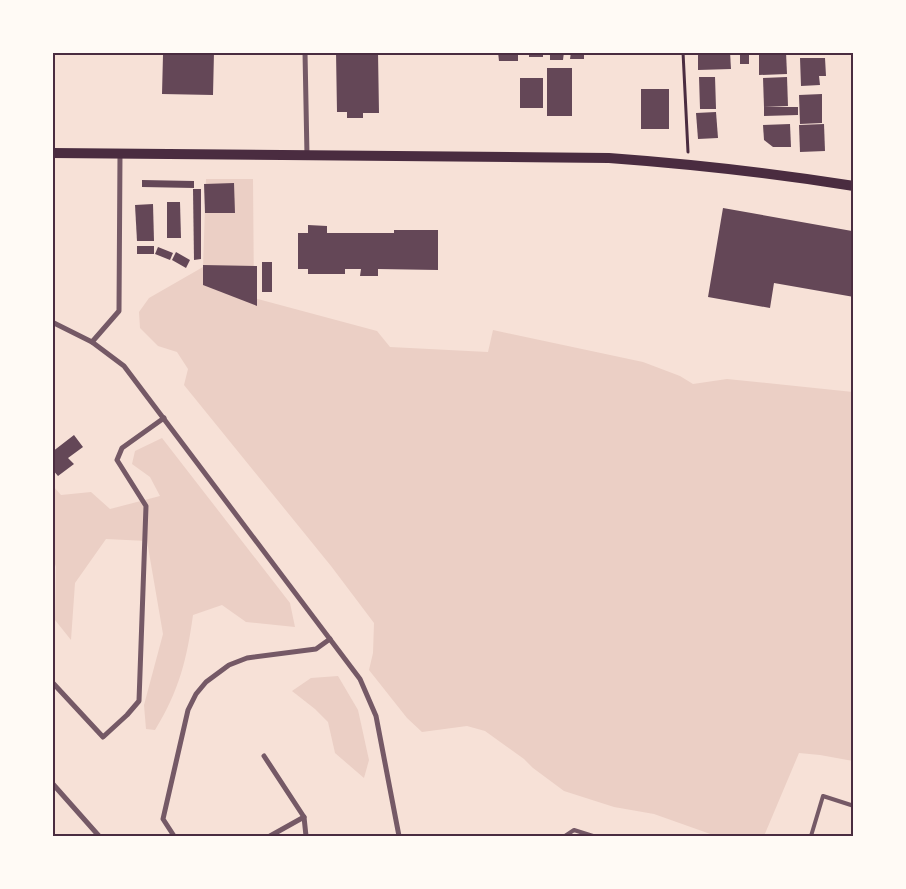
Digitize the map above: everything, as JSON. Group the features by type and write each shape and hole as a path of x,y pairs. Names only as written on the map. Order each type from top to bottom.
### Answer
{"main road":[{"path":"52,153 609,158 689,164 854,186"}],"street":[{"path":"305,52 307,156"},
{"path":"92,342 119,311 120,154"},
{"path":"52,322 92,342 124,366 360,680 376,716 399,836"},
{"path":"52,682 103,737 139,701 146,506 117,460 122,448 164,418"},
{"path":"174,836 164,819 188,710 196,694 206,682 229,665 247,658 316,650 330,639"},
{"path":"264,756 304,817 306,836"},
{"path":"52,783 98,836"},
{"path":"270,836 304,817"}],"lane":[{"path":"811,836 823,796 854,806"},
{"path":"566,836 574,830 593,836"}],"path":[{"path":"684,52 689,164"}],"shaded area":[{"path":"206,179 253,179 254,298 377,331 390,347 488,352 493,330 643,362 680,376 693,384 727,379 853,392 853,761 799,753 764,836 716,836 654,814 614,807 564,791 485,731 467,726 422,732 407,718 369,670 373,653 374,623 331,566 184,385 188,369 177,352 158,346 140,328 139,312 149,298 203,267"},
{"path":"162,438 290,603 295,627 246,622 222,605 193,615 181,674 170,702 155,730 146,729 144,705 163,634 147,541 106,539 75,583 71,640 55,620 56,567 53,558 53,486 61,495 91,492 110,509 160,496 150,477 132,464 135,451"},
{"path":"338,676 358,710 369,760 364,778 335,753 328,722 292,691 311,678"}],"building":[{"path":"170,52 214,52 213,95 162,94 163,55 170,55"},
{"path":"336,52 378,52 379,113 363,113 363,118 347,118 347,112 337,112"},
{"path":"498,52 518,52 518,61 499,61"},
{"path":"529,52 543,52 543,57 529,57"},
{"path":"550,52 564,52 563,60 550,60"},
{"path":"571,52 584,52 584,59 570,59"},
{"path":"698,52 730,52 731,69 698,70"},
{"path":"740,52 749,52 749,64 740,64"},
{"path":"759,52 786,52 787,74 759,75"},
{"path":"800,58 825,58 826,76 819,76 820,85 801,86"},
{"path":"547,68 572,68 572,116 547,116"},
{"path":"699,77 715,77 716,109 700,109"},
{"path":"787,77 788,106 764,107 763,78"},
{"path":"520,78 543,78 543,108 520,108"},
{"path":"641,89 669,89 669,129 641,129"},
{"path":"822,94 822,123 800,124 799,95"},
{"path":"764,107 798,107 798,115 764,116"},
{"path":"716,112 718,138 698,139 696,113"},
{"path":"790,124 791,147 773,147 764,140 763,125"},
{"path":"824,124 825,151 800,152 799,125"},
{"path":"142,180 194,181 194,188 142,187"},
{"path":"234,183 235,213 205,213 204,184"},
{"path":"193,189 201,189 201,259 194,260"},
{"path":"167,202 180,202 181,238 167,238"},
{"path":"153,204 154,241 137,241 135,205"},
{"path":"723,208 852,231 854,225 854,297 774,283 770,308 708,297"},
{"path":"308,225 327,226 327,233 394,233 394,230 438,230 438,270 378,269 378,276 360,276 361,269 345,269 345,274 308,274 308,269 298,269 298,233 308,233"},
{"path":"137,246 154,246 154,254 137,254"},
{"path":"158,247 173,253 170,260 155,254"},
{"path":"176,252 190,260 186,268 172,260"},
{"path":"262,262 272,262 272,292 262,292"},
{"path":"203,265 257,266 257,306 203,285"},
{"path":"74,435 83,447 68,458 74,464 58,476 52,469 52,452"}]}
